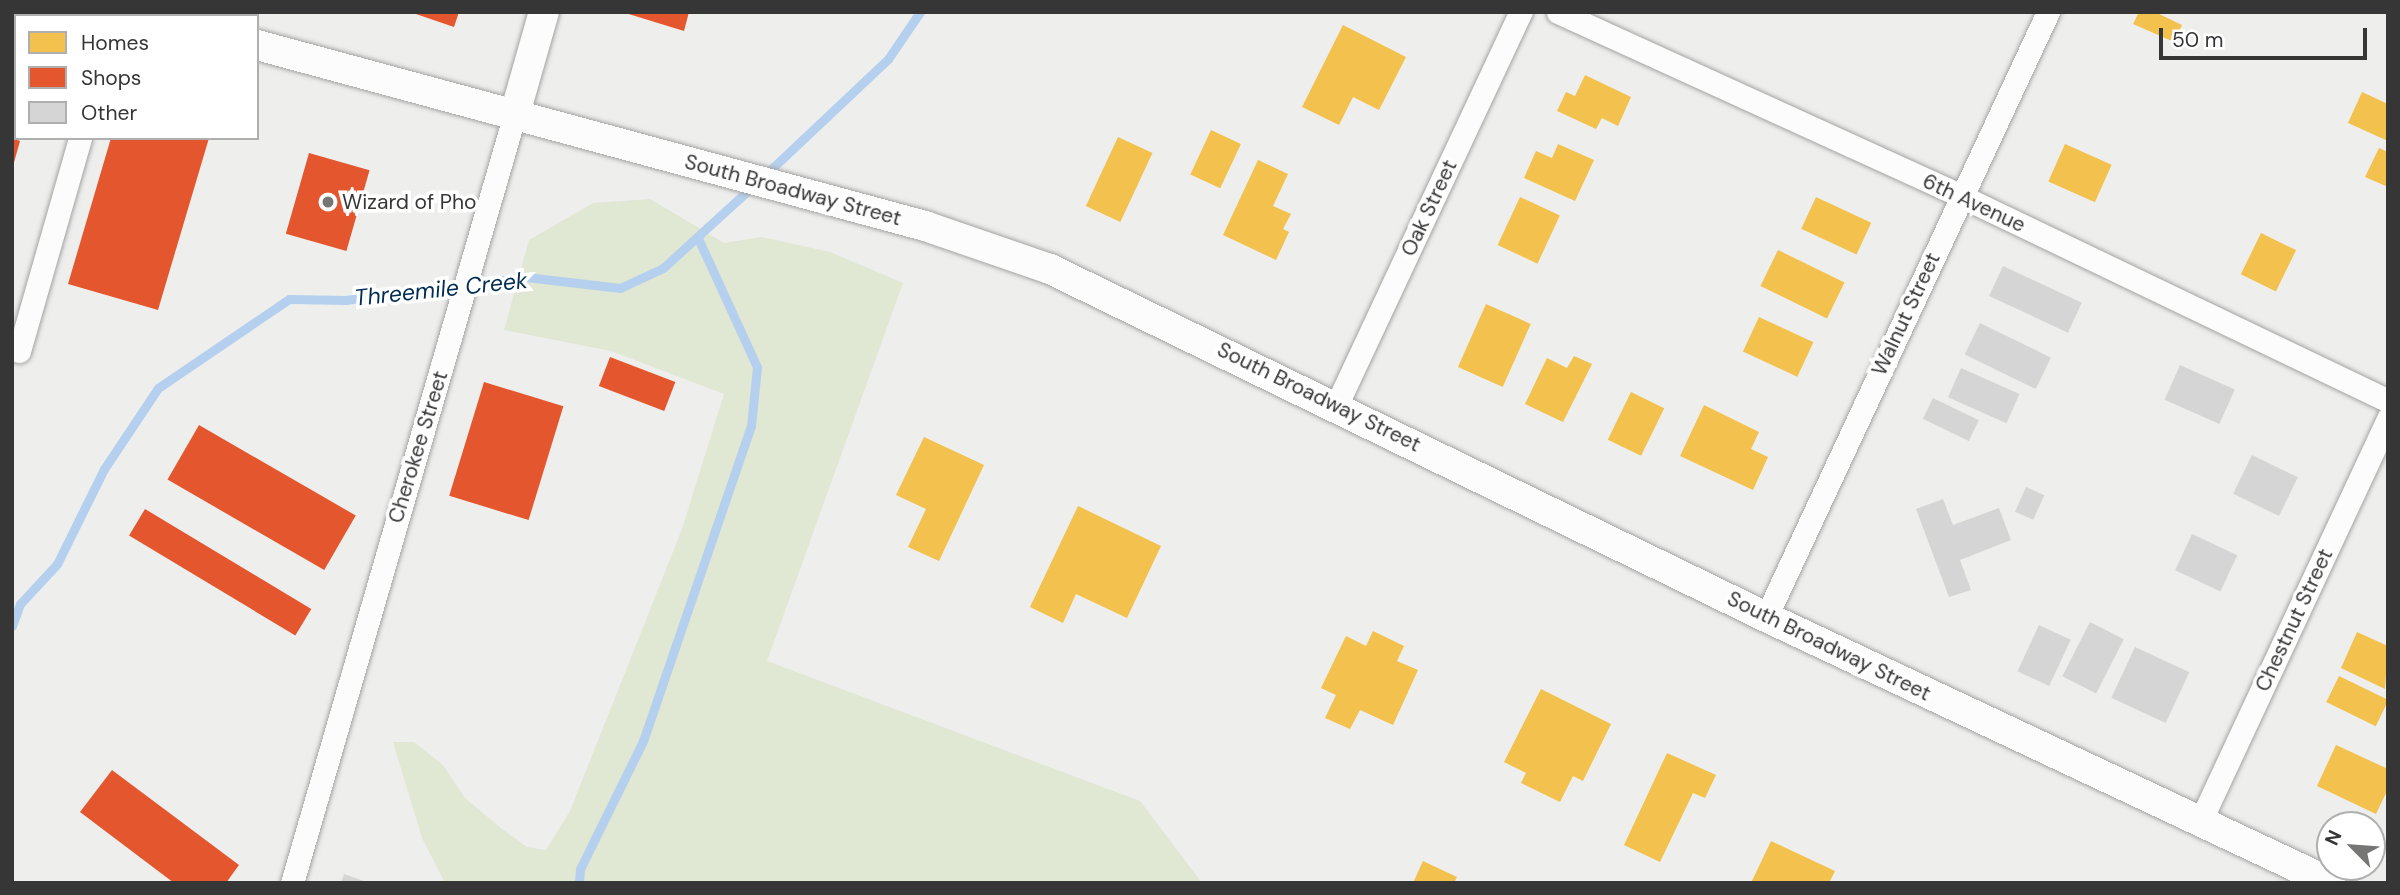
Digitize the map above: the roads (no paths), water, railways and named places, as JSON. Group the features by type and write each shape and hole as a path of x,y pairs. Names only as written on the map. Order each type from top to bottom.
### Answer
{"street":[{"name":"Cherokee Street","path":"292,883 544,12"},
{"name":"Oak Street","path":"1336,404 1521,12"},
{"name":"6th Avenue","path":"1558,12 1961,196 2388,401"},
{"name":"Walnut Street","path":"1766,617 2048,12"},
{"name":"South Broadway Street","path":"259,45 514,117 925,226 1050,269 1336,404 1766,617 2331,883"},
{"path":"19,351 79,140"},
{"name":"Chestnut Street","path":"2200,822 2388,418"}],"waterway":[{"name":"Threemile Creek","path":"765,175 888,59 920,12"},
{"name":"Threemile Creek","path":"12,626 20,604 57,564 104,469 158,388 289,299 345,300 526,277 620,288 663,268 754,185"},
{"path":"579,883 580,869 643,741 751,426 757,367 698,238"}],"place":[{"name":"Wizard of Pho","path":"328,202"}]}
